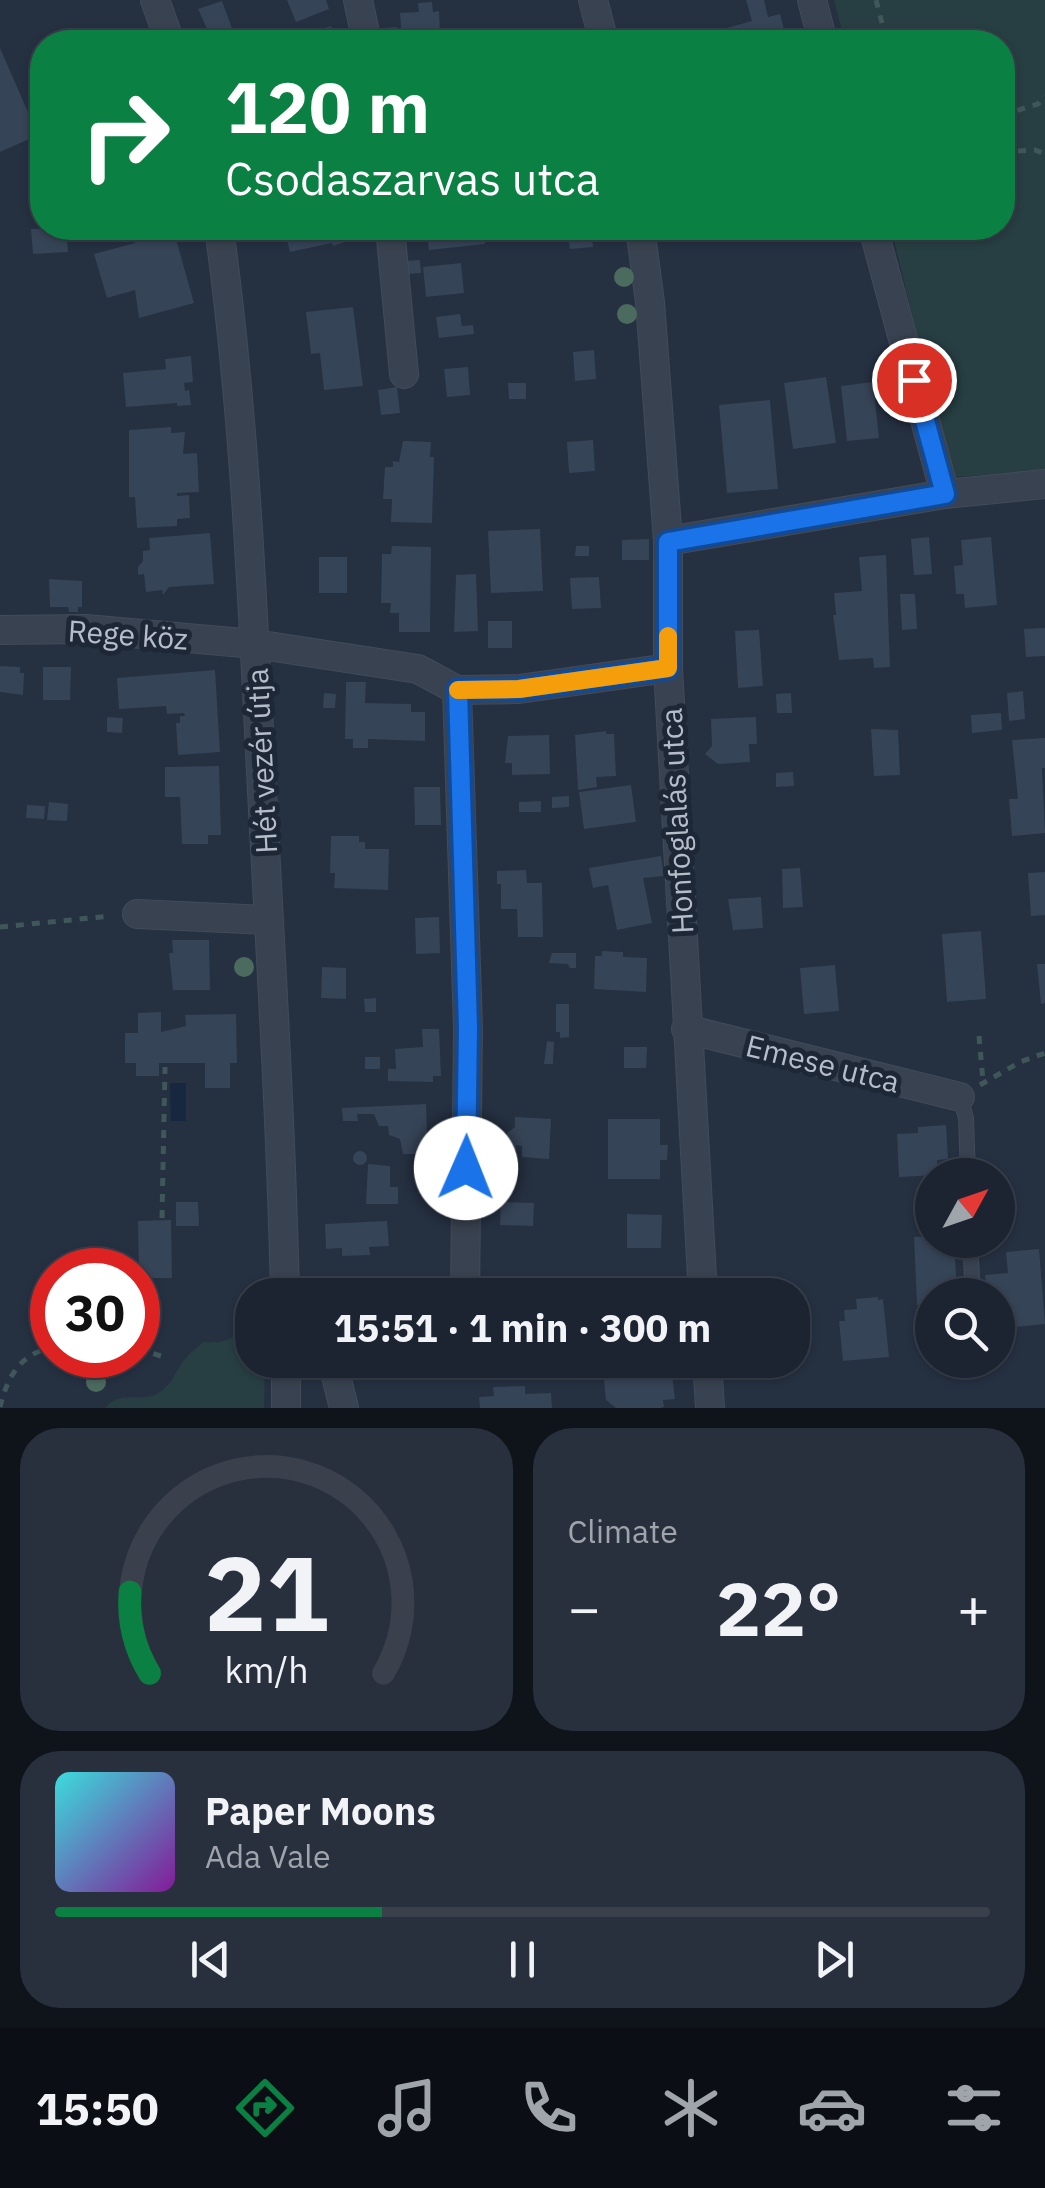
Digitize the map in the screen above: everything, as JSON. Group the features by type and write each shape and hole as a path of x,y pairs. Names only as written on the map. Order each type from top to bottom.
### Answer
{"street":[{"path":"154,0 165,30"},
{"path":"358,0 364,30"},
{"path":"593,0 601,30"},
{"path":"812,0 821,30"},
{"name":"Hét vezér útja","path":"221,240 234,334 255,644 285,1278"},
{"path":"391,240 404,374"},
{"name":"Honfoglalás utca","path":"642,240 668,542 668,668 702,1278"},
{"path":"877,240 945,494"},
{"path":"668,542 945,494 1045,484"},
{"name":"Rege köz","path":"0,630 86,629 255,644 418,669 458,690"},
{"path":"465,1278 468,1028 458,690 519,689 668,668"},
{"path":"138,914 269,920"},
{"name":"Emese utca","path":"686,1029 971,1090"},
{"path":"286,1378 286,1408"},
{"path":"336,1378 344,1408"},
{"path":"709,1378 710,1408"}],"lane":[{"path":"967,1158 966,1118 971,1090"},
{"path":"971,1258 972,1278"}],"path":[{"path":"876,0 884,30"},
{"path":"1015,111 1038,104 1045,96"},
{"path":"1015,151 1035,150 1045,154"},
{"path":"0,927 138,914"},
{"path":"971,1090 979,1036"},
{"path":"971,1090 1020,1062 1045,1053"},
{"path":"162,1218 165,1068"},
{"path":"0,1407 5,1385 22,1360 30,1357"}],"green space":[{"path":"834,0 1045,0 1045,471 952,477 894,240 1015,240 1015,30 842,30"},
{"path":"235,1334 235,1378 265,1378 264,1408 105,1408 121,1398 157,1394 203,1342 229,1339"}],"water":[{"path":"170,1083 186,1083 186,1121 171,1121"}],"building":[{"path":"287,0 326,0 329,9 296,22"},
{"path":"746,0 764,0 768,17 780,14 784,30 719,30 752,21"},
{"path":"222,1 233,30 208,30 198,9"},
{"path":"432,2 433,12 439,11 440,30 401,30 400,13 419,12 418,3"},
{"path":"0,48 30,117 30,139 0,152"},
{"path":"32,240 67,240 68,252 33,254"},
{"path":"134,240 176,240 194,303 139,318 135,290 107,298 94,254 135,243"},
{"path":"287,240 350,240 333,246 332,243 290,252"},
{"path":"428,240 484,240 485,244 429,250"},
{"path":"569,240 592,240 593,247 570,249"},
{"path":"420,260 421,273 405,274 404,261"},
{"path":"461,263 464,293 426,297 423,267"},
{"path":"353,307 363,386 324,390 320,353 311,354 306,312"},
{"path":"460,314 462,326 473,325 474,334 439,338 436,317"},
{"path":"594,350 596,379 575,381 573,352"},
{"path":"191,356 193,382 184,383 191,405 126,407 123,373 166,369 165,359"},
{"path":"468,367 470,395 447,397 444,369"},
{"path":"826,377 836,443 793,449 784,383"},
{"path":"873,382 879,438 847,441 841,386"},
{"path":"508,383 526,383 526,399 509,399"},
{"path":"397,387 400,413 381,415 378,390"},
{"path":"770,400 778,489 727,493 719,405"},
{"path":"171,427 171,433 185,432 183,454 197,453 199,492 177,493 189,495 190,518 177,519 177,526 137,528 135,497 129,497 129,430"},
{"path":"593,440 595,471 569,473 567,442"},
{"path":"403,441 431,442 432,523 391,522 392,499 383,499 385,467 399,462"},
{"path":"540,529 543,591 491,593 488,531"},
{"path":"210,533 214,584 169,587 163,595 162,590 146,592 144,574 138,575 138,567 143,551 150,550 149,538"},
{"path":"929,537 932,574 914,575 911,539"},
{"path":"991,537 997,605 965,608 964,594 956,594 954,566 963,565 961,540"},
{"path":"649,539 649,560 622,560 622,540"},
{"path":"392,546 431,547 430,632 399,632 399,613 390,613 391,603 381,603 382,554 391,554"},
{"path":"576,546 589,546 589,556 575,556"},
{"path":"886,555 890,667 874,668 873,658 839,660 834,593 862,591 859,557"},
{"path":"319,557 347,557 347,593 319,593"},
{"path":"476,574 478,631 454,632 456,575"},
{"path":"599,577 601,608 572,609 570,578"},
{"path":"49,579 82,581 82,607 78,607 78,612 69,612 68,607 50,607"},
{"path":"900,594 915,594 917,629 902,630"},
{"path":"488,621 512,621 512,648 488,648"},
{"path":"1045,628 1045,656 1026,657 1024,629"},
{"path":"759,630 763,686 738,688 735,631"},
{"path":"0,666 20,667 20,673 24,673 23,695 0,692"},
{"path":"43,667 71,667 70,700 43,700"},
{"path":"215,670 220,752 178,755 176,723 180,723 184,713 167,714 166,706 119,709 117,678"},
{"path":"346,682 366,682 365,703 411,704 411,712 425,712 425,741 368,739 368,748 353,748 353,739 345,739"},
{"path":"1023,691 1025,719 1009,721 1007,693"},
{"path":"324,693 336,694 335,708 323,708"},
{"path":"791,693 792,713 777,713 776,694"},
{"path":"1001,713 1002,730 972,733 971,715"},
{"path":"107,717 123,718 122,733 107,732"},
{"path":"756,717 757,744 749,744 750,762 718,764 705,754 712,746 711,719"},
{"path":"871,729 898,730 900,775 874,776"},
{"path":"606,731 614,734 616,776 596,777 597,787 578,790 575,735"},
{"path":"549,735 550,774 512,775 512,763 505,763 508,736"},
{"path":"1045,738 1045,833 1012,836 1009,799 1018,799 1012,740"},
{"path":"219,766 221,835 208,835 208,844 182,844 180,797 165,797 165,767"},
{"path":"793,772 794,786 776,787 776,773"},
{"path":"631,785 636,822 584,829 579,792"},
{"path":"414,787 440,787 441,825 415,825"},
{"path":"569,796 569,807 552,808 552,797"},
{"path":"541,801 541,812 519,812 519,802"},
{"path":"49,802 68,804 67,821 47,820"},
{"path":"27,805 45,806 44,819 26,818"},
{"path":"331,836 359,836 365,849 389,849 388,890 334,888 335,873 330,873"},
{"path":"661,856 664,876 643,878 652,923 617,930 608,885 593,888 589,868"},
{"path":"800,868 803,907 783,908 782,869"},
{"path":"526,870 527,883 542,883 543,937 518,937 517,909 501,909 497,871"},
{"path":"1045,872 1045,915 1031,916 1028,873"},
{"path":"761,897 763,928 733,930 728,899"},
{"path":"439,917 440,953 416,954 415,918"},
{"path":"981,931 986,999 947,1002 942,934"},
{"path":"172,940 209,940 210,990 173,990 169,953 173,953"},
{"path":"602,951 647,958 646,992 594,989 595,956 602,956"},
{"path":"552,953 576,953 576,968 549,963"},
{"path":"1037,964 1045,964 1045,1003 1041,1004"},
{"path":"835,965 839,1011 804,1014 800,968"},
{"path":"322,967 346,968 346,999 321,998"},
{"path":"376,998 376,1012 365,1012 364,999"},
{"path":"556,1004 569,1004 569,1037 560,1038 560,1032 556,1032"},
{"path":"161,1012 161,1032 186,1026 185,1015 236,1014 237,1063 230,1063 230,1088 205,1088 205,1063 159,1063 159,1076 136,1076 136,1063 125,1063 125,1033 138,1033 138,1013"},
{"path":"422,1029 439,1029 441,1076 433,1076 433,1082 388,1081 388,1069 396,1069 395,1049 423,1047"},
{"path":"547,1041 554,1042 553,1064 544,1064"},
{"path":"624,1047 647,1047 646,1068 624,1068"},
{"path":"365,1057 380,1057 380,1069 365,1069"},
{"path":"426,1104 427,1133 436,1133 436,1149 417,1148 417,1154 403,1154 400,1139 389,1135 388,1126 379,1126 374,1114 357,1114 358,1121 343,1121 342,1108"},
{"path":"515,1117 551,1119 549,1159 522,1157 522,1146 516,1145 516,1150 505,1148 507,1133 515,1127"},
{"path":"608,1119 660,1119 660,1145 668,1145 667,1160 660,1160 660,1179 608,1179"},
{"path":"946,1125 948,1158 915,1158 915,1176 899,1177 897,1134 918,1133 918,1127"},
{"path":"360,1151 367,1158 360,1165 353,1158"},
{"path":"368,1164 390,1166 390,1187 398,1187 398,1204 366,1204"},
{"path":"176,1202 198,1202 199,1226 176,1226"},
{"path":"501,1202 534,1203 533,1226 500,1225"},
{"path":"627,1214 662,1215 661,1248 627,1248"},
{"path":"171,1220 172,1278 160,1278 160,1248 138,1248 138,1221"},
{"path":"387,1221 389,1246 369,1247 370,1255 342,1256 342,1248 326,1249 325,1224"},
{"path":"914,1237 915,1258 955,1258 956,1278 916,1278"},
{"path":"1039,1249 1045,1324 1015,1327 1015,1278 985,1278 1008,1273 1007,1258 1015,1258 1015,1251"},
{"path":"856,1299 883,1299 889,1357 843,1361 839,1321 845,1321 844,1310 857,1309"},
{"path":"604,1378 672,1378 675,1399 663,1400 664,1407 616,1408 606,1400"},
{"path":"525,1386 525,1394 551,1393 552,1408 480,1408 479,1397 494,1396 493,1387"}],"slow traffic":[{"path":"458,690 519,689 668,668 668,636"}],"route":[{"path":"466,1168 468,1028 458,690 519,689 668,668 668,542 945,494 914,380"}]}
